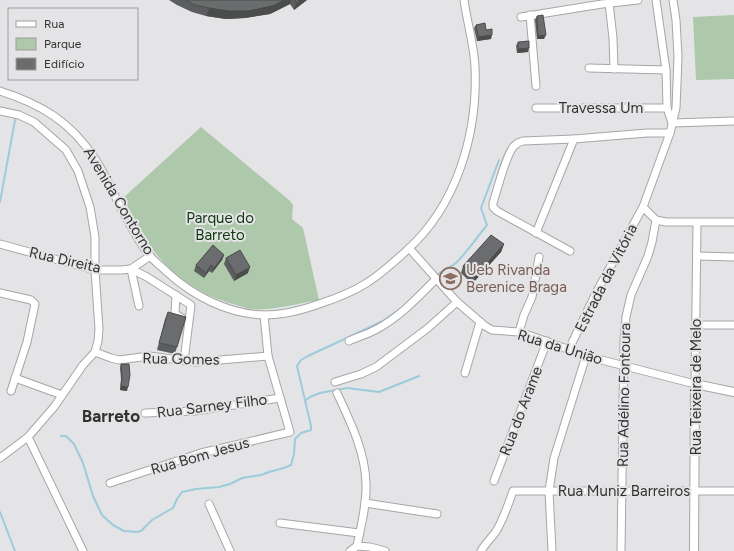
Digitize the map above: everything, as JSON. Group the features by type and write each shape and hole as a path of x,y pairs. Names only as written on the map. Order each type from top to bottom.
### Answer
{"main road":[{"path":"695,384 734,392"},
{"name":"Rua Teixeira de Melo","path":"694,551 695,384"}],"street":[{"name":"Avenida Contorno","path":"0,91 37,105 56,116 85,144 96,160 129,222 150,256 181,285 206,300 232,310 264,315 302,310 348,294 376,277 409,248 434,220 445,201 458,174 468,142 475,105 474,65 464,0"},
{"path":"521,17 604,2 638,0"},
{"name":"Estrada da Vitória","path":"656,0 666,70 667,108 672,123"},
{"name":"Estrada da Vitória","path":"569,350 596,293 643,207 670,133 676,108 678,57 676,20 673,0"},
{"path":"604,2 613,38 614,69"},
{"path":"530,15 536,86"},
{"path":"589,68 666,70"},
{"name":"Travessa Um","path":"536,108 667,108"},
{"path":"0,111 19,115 34,122 66,150 78,171 90,207 95,237 95,270 99,329 95,352 83,365 54,407 28,437 0,458"},
{"path":"672,123 734,121"},
{"path":"570,251 497,211 493,207 492,204 514,146 519,142 647,133 670,133"},
{"path":"536,233 574,139"},
{"name":"Estrada da Vitória","path":"643,207 656,220"},
{"path":"656,220 666,222 697,223 734,222"},
{"name":"Rua Adélino Fontoura","path":"621,551 624,332 631,295 648,256 656,220"},
{"name":"Rua Teixeira de Melo","path":"695,384 697,223"},
{"name":"Rua Direita","path":"0,244 95,270 131,269"},
{"name":"Rua da União","path":"409,248 457,302 480,322 492,330 519,332 586,356 695,384"},
{"path":"131,269 150,256"},
{"path":"697,256 734,256"},
{"path":"519,332 524,315 532,297 539,257"},
{"path":"131,269 147,277 191,305 184,360"},
{"path":"131,269 139,306"},
{"path":"348,341 377,329 399,315 417,299 435,277"},
{"path":"0,292 31,300 35,304 27,342 11,391"},
{"path":"176,295 175,314 178,317 190,321"},
{"path":"335,382 361,374 376,367 428,328 457,302"},
{"path":"264,315 268,356 280,398"},
{"path":"465,373 480,322"},
{"path":"696,325 734,325"},
{"name":"Rua do Arame","path":"494,481 547,341"},
{"name":"Rua Gomes","path":"95,352 119,360 149,356 204,362 268,356"},
{"path":"552,551 548,491 554,458 586,356"},
{"path":"15,378 62,395"},
{"path":"337,393 355,433 361,452 366,482 365,503 357,546"},
{"name":"Rua Sarney Filho","path":"145,413 195,411 280,398"},
{"name":"Rua Bom Jesus","path":"110,483 200,453 290,432 280,398"},
{"path":"28,437 82,551"},
{"name":"Rua Muniz Barreiros","path":"481,551 499,526 513,491 734,491"},
{"path":"365,503 437,514"},
{"path":"209,504 230,551"},
{"path":"280,523 360,533"},
{"path":"350,551 357,546 370,547 385,551"}],"green space":[{"path":"734,15 734,79 696,80 693,17"},
{"name":"Parque do Barreto","path":"201,127 289,200 293,205 292,219 303,228 319,300 278,308 250,309 216,299 188,284 164,263 143,235 123,198"}],"building":[{"path":"185,0 285,0 272,6 248,11 229,11 195,5"},
{"path":"543,15 546,35 538,36 537,16"},
{"path":"485,23 486,30 492,29 492,35 478,37 476,25"},
{"path":"529,41 529,48 518,49 518,42"},
{"path":"491,235 504,244 475,277 463,266"},
{"path":"213,245 224,255 214,268 211,265 206,273 196,265"},
{"path":"240,250 250,267 236,275 226,258"},
{"path":"168,312 186,317 177,347 159,343"},
{"path":"121,364 129,364 130,375 128,387 121,386"}],"waterway":[{"path":"0,202 15,120"},
{"path":"436,276 457,262 487,225 481,208 499,160"},
{"path":"61,436 66,436 74,444 83,463 93,496 102,515 113,525 124,531 141,531 152,520 173,508 182,492 219,487 230,484 242,478 261,475 291,465 294,454 295,439 301,433 311,430 297,366 301,360 383,321 400,309"},
{"path":"306,400 320,393 347,388 379,392 419,376"},
{"path":"0,512 15,551"}],"place":[{"name":"Ueb Rivanda Berenice Braga","path":"451,279"}],"district":[{"name":"Barreto","path":"111,416"}]}
